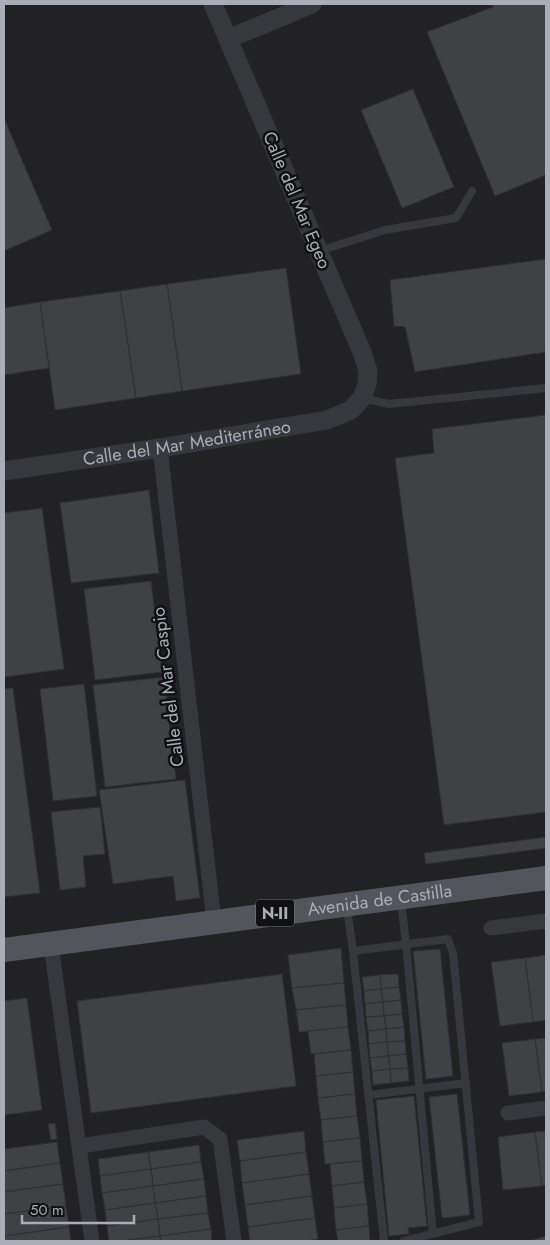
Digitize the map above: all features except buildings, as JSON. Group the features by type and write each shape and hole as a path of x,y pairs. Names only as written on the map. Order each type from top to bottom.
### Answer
{"main road":[{"name":"Avenida de Castilla","path":"4,950 546,878"}],"street":[{"name":"Calle del Mar Egeo","path":"213,4 319,251 368,371 367,384 362,398"},
{"path":"228,39 312,4"},
{"name":"Calle del Mar Mediterráneo","path":"4,471 160,448 327,420 351,410 362,398"},
{"name":"Calle del Mar Caspio","path":"160,448 214,921"},
{"path":"491,928 546,921"},
{"path":"51,945 92,1241"},
{"path":"508,1113 546,1108"},
{"path":"80,1146 204,1127 220,1139 234,1241"}],"lane":[{"path":"319,251 386,230 456,218 472,191"},
{"path":"362,398 390,404 546,388"},
{"path":"400,896 433,1234"},
{"path":"346,904 353,951 384,1241"},
{"path":"353,951 448,940 453,953 479,1222 404,1241"},
{"path":"368,1095 466,1083"}],"shaded area":[{"path":"4,4 546,4 546,1241 4,1241"}]}
